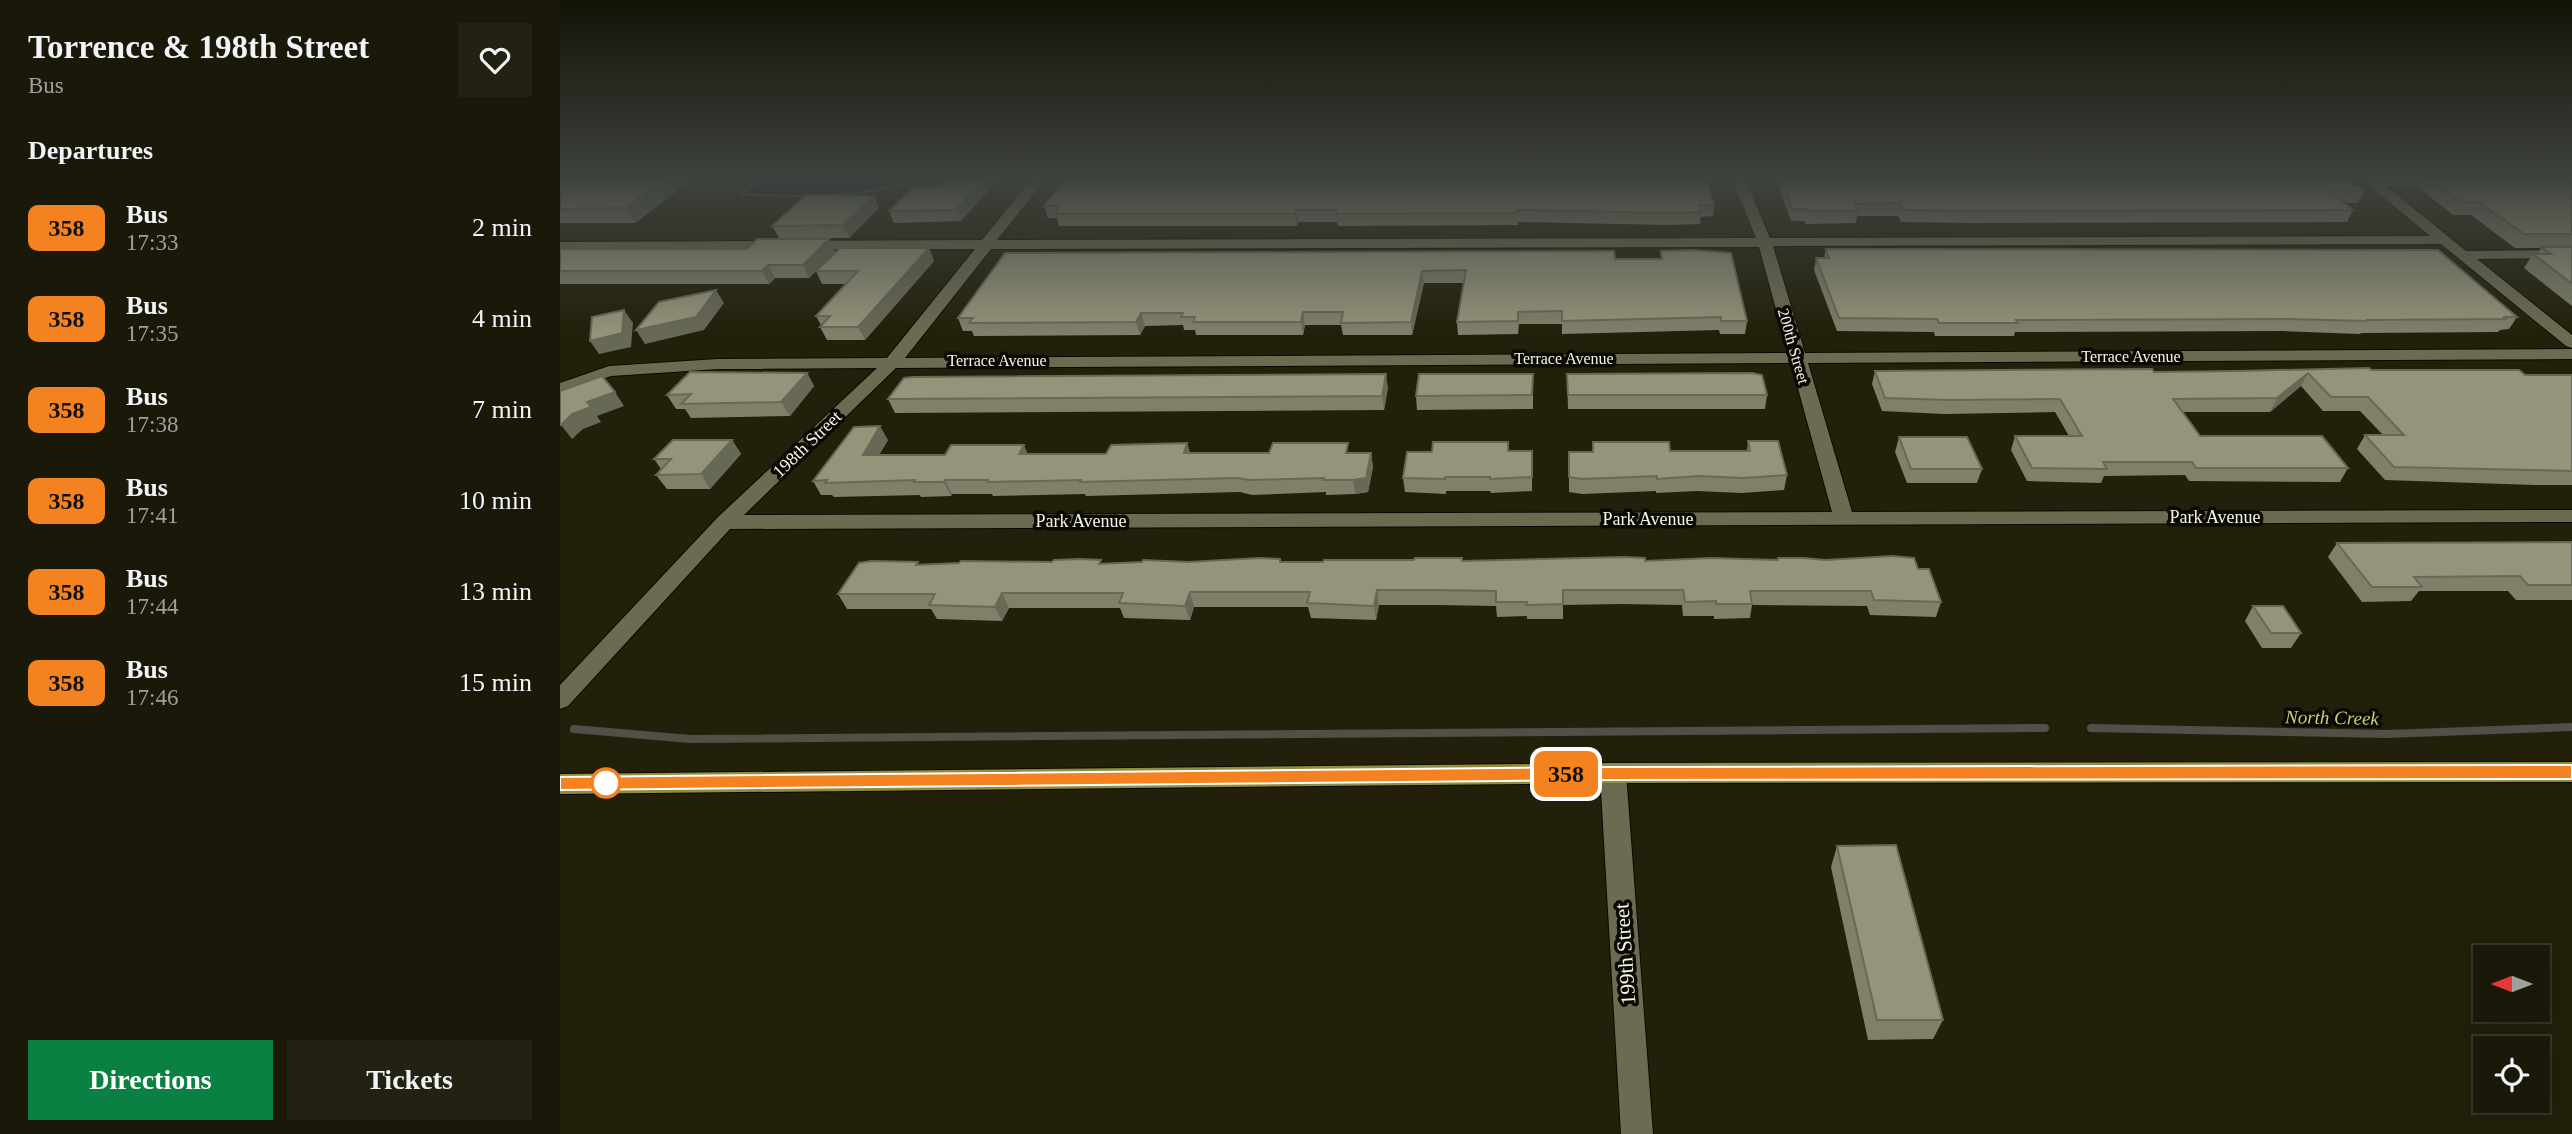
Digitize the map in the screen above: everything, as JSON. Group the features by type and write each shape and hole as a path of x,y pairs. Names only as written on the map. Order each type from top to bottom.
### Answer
{"main road":[{"path":"560,784 1613,773 2572,772"}],"street":[{"name":"198th Street","path":"560,700 725,522 894,361 998,229"},
{"name":"200th Street","path":"1759,229 1844,518"},
{"path":"2430,229 2572,343"},
{"path":"560,246 2443,240"},
{"path":"2462,255 2572,254"},
{"name":"Terrace Avenue","path":"560,389 609,371 718,363 2572,354"},
{"name":"Park Avenue","path":"725,522 2572,516"},
{"name":"199th Street","path":"1613,773 1637,1134"}],"building":[{"path":"2517,229 2572,229 2572,234 2524,234"},
{"path":"757,239 829,239 803,265 768,265 762,271 560,271 560,249 747,249"},
{"path":"2541,247 2572,247 2572,284 2533,254 2551,254"},
{"path":"840,248 929,248 858,327 820,327 830,316 816,316 858,271 816,271"},
{"path":"1826,249 2438,250 2517,317 2366,320 2368,321 2016,320 2018,323 1939,323 1937,319 1839,318 1816,258 1829,258"},
{"path":"1614,251 1615,259 1662,259 1661,251 1731,253 1747,321 1721,321 1721,317 1562,321 1562,311 1518,312 1518,321 1457,322 1466,270 1422,271 1411,322 1341,323 1343,312 1303,312 1301,322 1193,322 1195,317 1181,317 1183,313 1141,313 1136,322 969,323 973,318 958,318 1005,253"},
{"path":"716,290 696,317 636,330 659,302"},
{"path":"624,310 622,333 590,341 592,317"},
{"path":"2369,368 2519,370 2525,375 2572,375 2572,471 2394,467 2365,435 2404,435 2368,397 2331,397 2308,373 2277,398 2173,399 2200,436 2322,436 2348,468 2196,468 2192,462 2103,462 2107,469 2032,468 2015,436 2082,436 2060,399 1885,398 1875,371 2152,369 2154,372"},
{"path":"690,372 807,373 781,402 681,404 691,394 667,395"},
{"path":"1386,374 1382,396 888,399 904,378 913,377"},
{"path":"1419,374 1533,374 1532,395 1416,396"},
{"path":"1567,374 1762,375 1767,395 1568,395"},
{"path":"602,376 615,392 587,402 591,407 572,414 561,425 560,391"},
{"path":"880,426 863,455 945,455 951,445 1024,445 1019,454 1106,454 1111,445 1187,443 1184,453 1269,453 1273,443 1348,443 1346,453 1371,453 1366,478 1353,480 1237,478 1080,482 1081,480 813,481 854,427"},
{"path":"1899,437 1967,437 1982,469 1911,469"},
{"path":"673,440 732,440 701,474 656,475 671,459 654,459"},
{"path":"1748,441 1778,441 1787,475 1657,479 1657,476 1582,479 1569,477 1569,452 1593,452 1593,442 1669,442 1670,451 1750,451"},
{"path":"1433,442 1508,442 1508,451 1532,451 1532,477 1403,478 1407,452 1432,452"},
{"path":"2572,542 2572,585 2528,585 2520,576 2414,577 2422,587 2372,587 2337,543"},
{"path":"1892,556 1914,558 1918,569 1929,569 1941,602 1874,600 1871,591 1750,591 1752,604 1716,604 1716,601 1685,602 1683,590 1563,590 1563,604 1526,605 1527,602 1496,602 1496,591 1377,590 1374,606 1307,603 1310,592 1190,592 1185,606 1119,603 1123,593 1002,593 995,607 929,605 935,594 838,594 859,563 871,561 918,562 916,565 961,561 1052,562 1079,559 1101,560 1099,564 1143,560 1189,562 1259,558 1280,559 1280,562 1623,557 1645,558 1645,561 1711,558 1826,560"},
{"path":"2253,606 2283,606 2301,633 2271,633"},
{"path":"1896,845 1943,1020 1877,1020 1837,846"}],"waterway":[{"name":"North Creek","path":"2091,728 2387,734 2572,727"},
{"path":"574,729 690,739 2045,728"}],"bus line":[{"name":"358","path":"560,784 1613,773 2572,772"}]}
